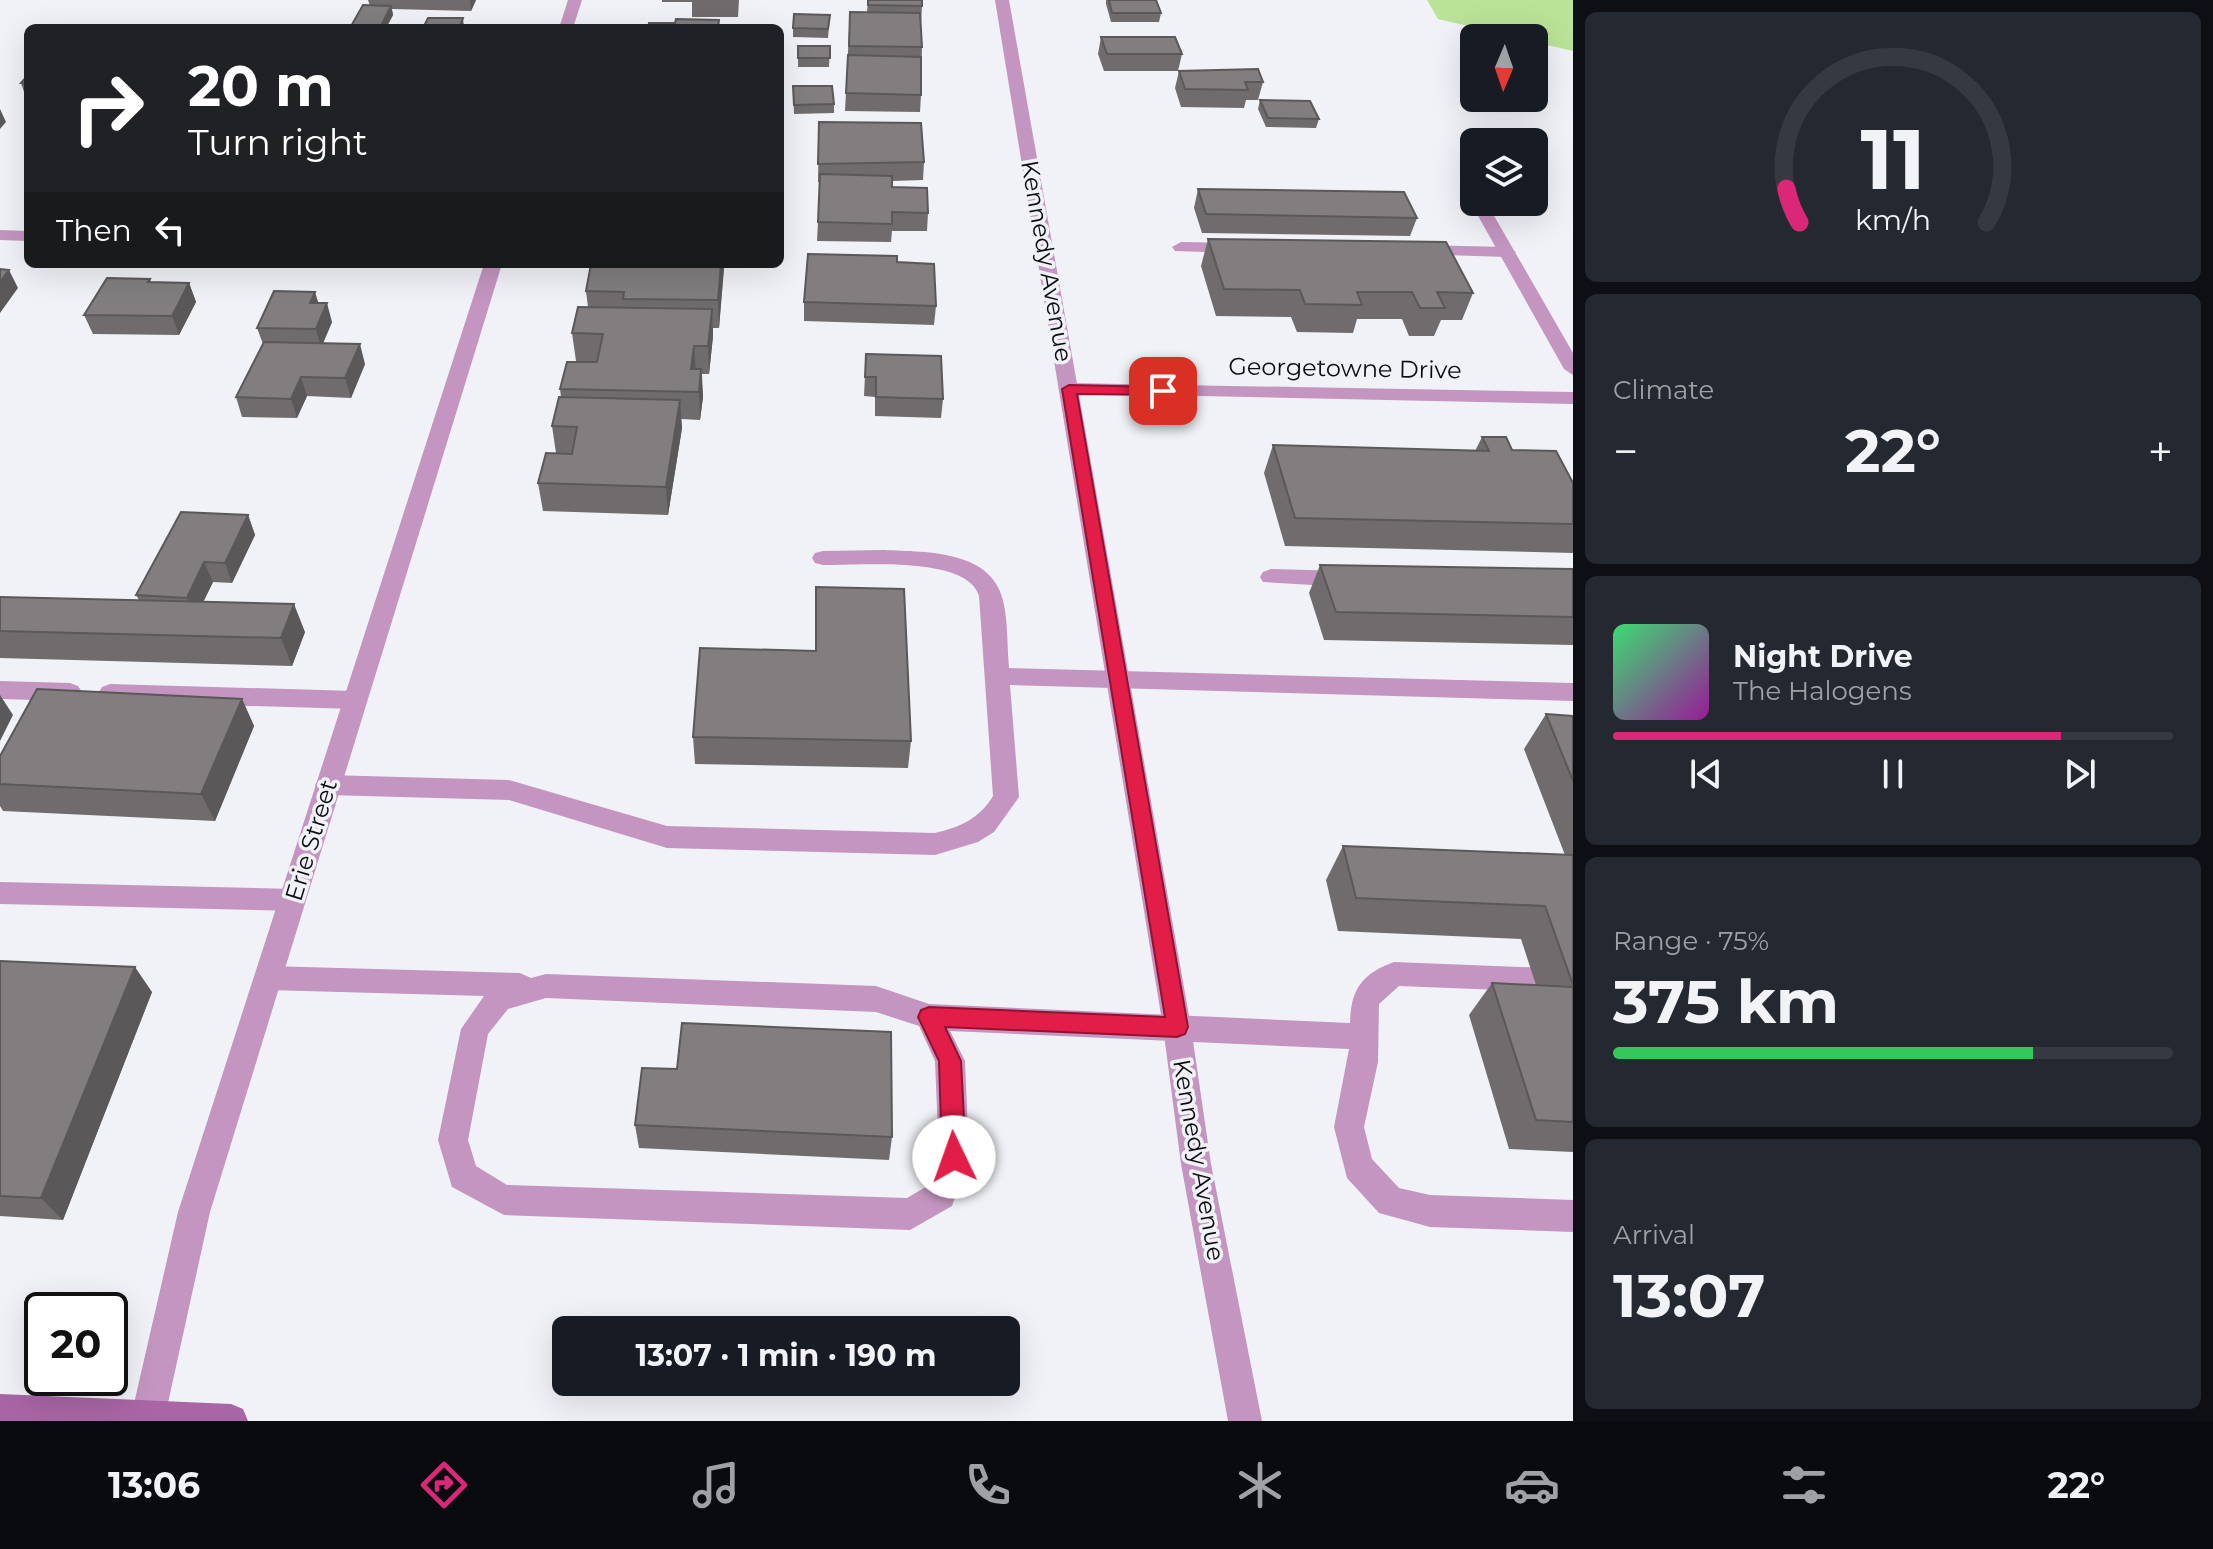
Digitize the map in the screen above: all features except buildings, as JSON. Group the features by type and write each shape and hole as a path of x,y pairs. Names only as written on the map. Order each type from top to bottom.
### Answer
{"main road":[{"path":"0,1411 231,1421"}],"street":[{"path":"567,24 575,0"},
{"name":"Kennedy Avenue","path":"1002,0 1177,1027 1196,1164 1245,1421"},
{"path":"1486,216 1573,369"},
{"path":"0,235 24,236"},
{"path":"1181,247 1259,248"},
{"path":"1398,250 1507,252"},
{"name":"Erie Street","path":"148,1419 194,1212 492,268"},
{"name":"Georgetowne Drive","path":"1069,389 1573,398"},
{"path":"328,785 509,790 667,837 935,844 970,835 995,818 1006,797 993,605 985,582 968,568 941,561 823,558"},
{"path":"1271,577 1367,580"},
{"path":"998,676 1573,692"},
{"path":"0,690 355,700"},
{"path":"0,893 293,900"},
{"path":"1573,981 1394,974 1365,998 1363,1062 1349,1127 1358,1167 1390,1202 1430,1211 1573,1216"},
{"path":"268,978 876,999 929,1017 1363,1037"},
{"path":"546,986 499,999 475,1029 453,1140 463,1176 504,1200 910,1214 941,1195 954,1157 950,1061 929,1017"}],"green space":[{"path":"1427,0 1573,0 1573,51 1548,45 1548,24 1460,24 1438,19"}],"route":[{"path":"954,1157 950,1061 929,1017 1177,1027 1069,389 1163,391"}]}
